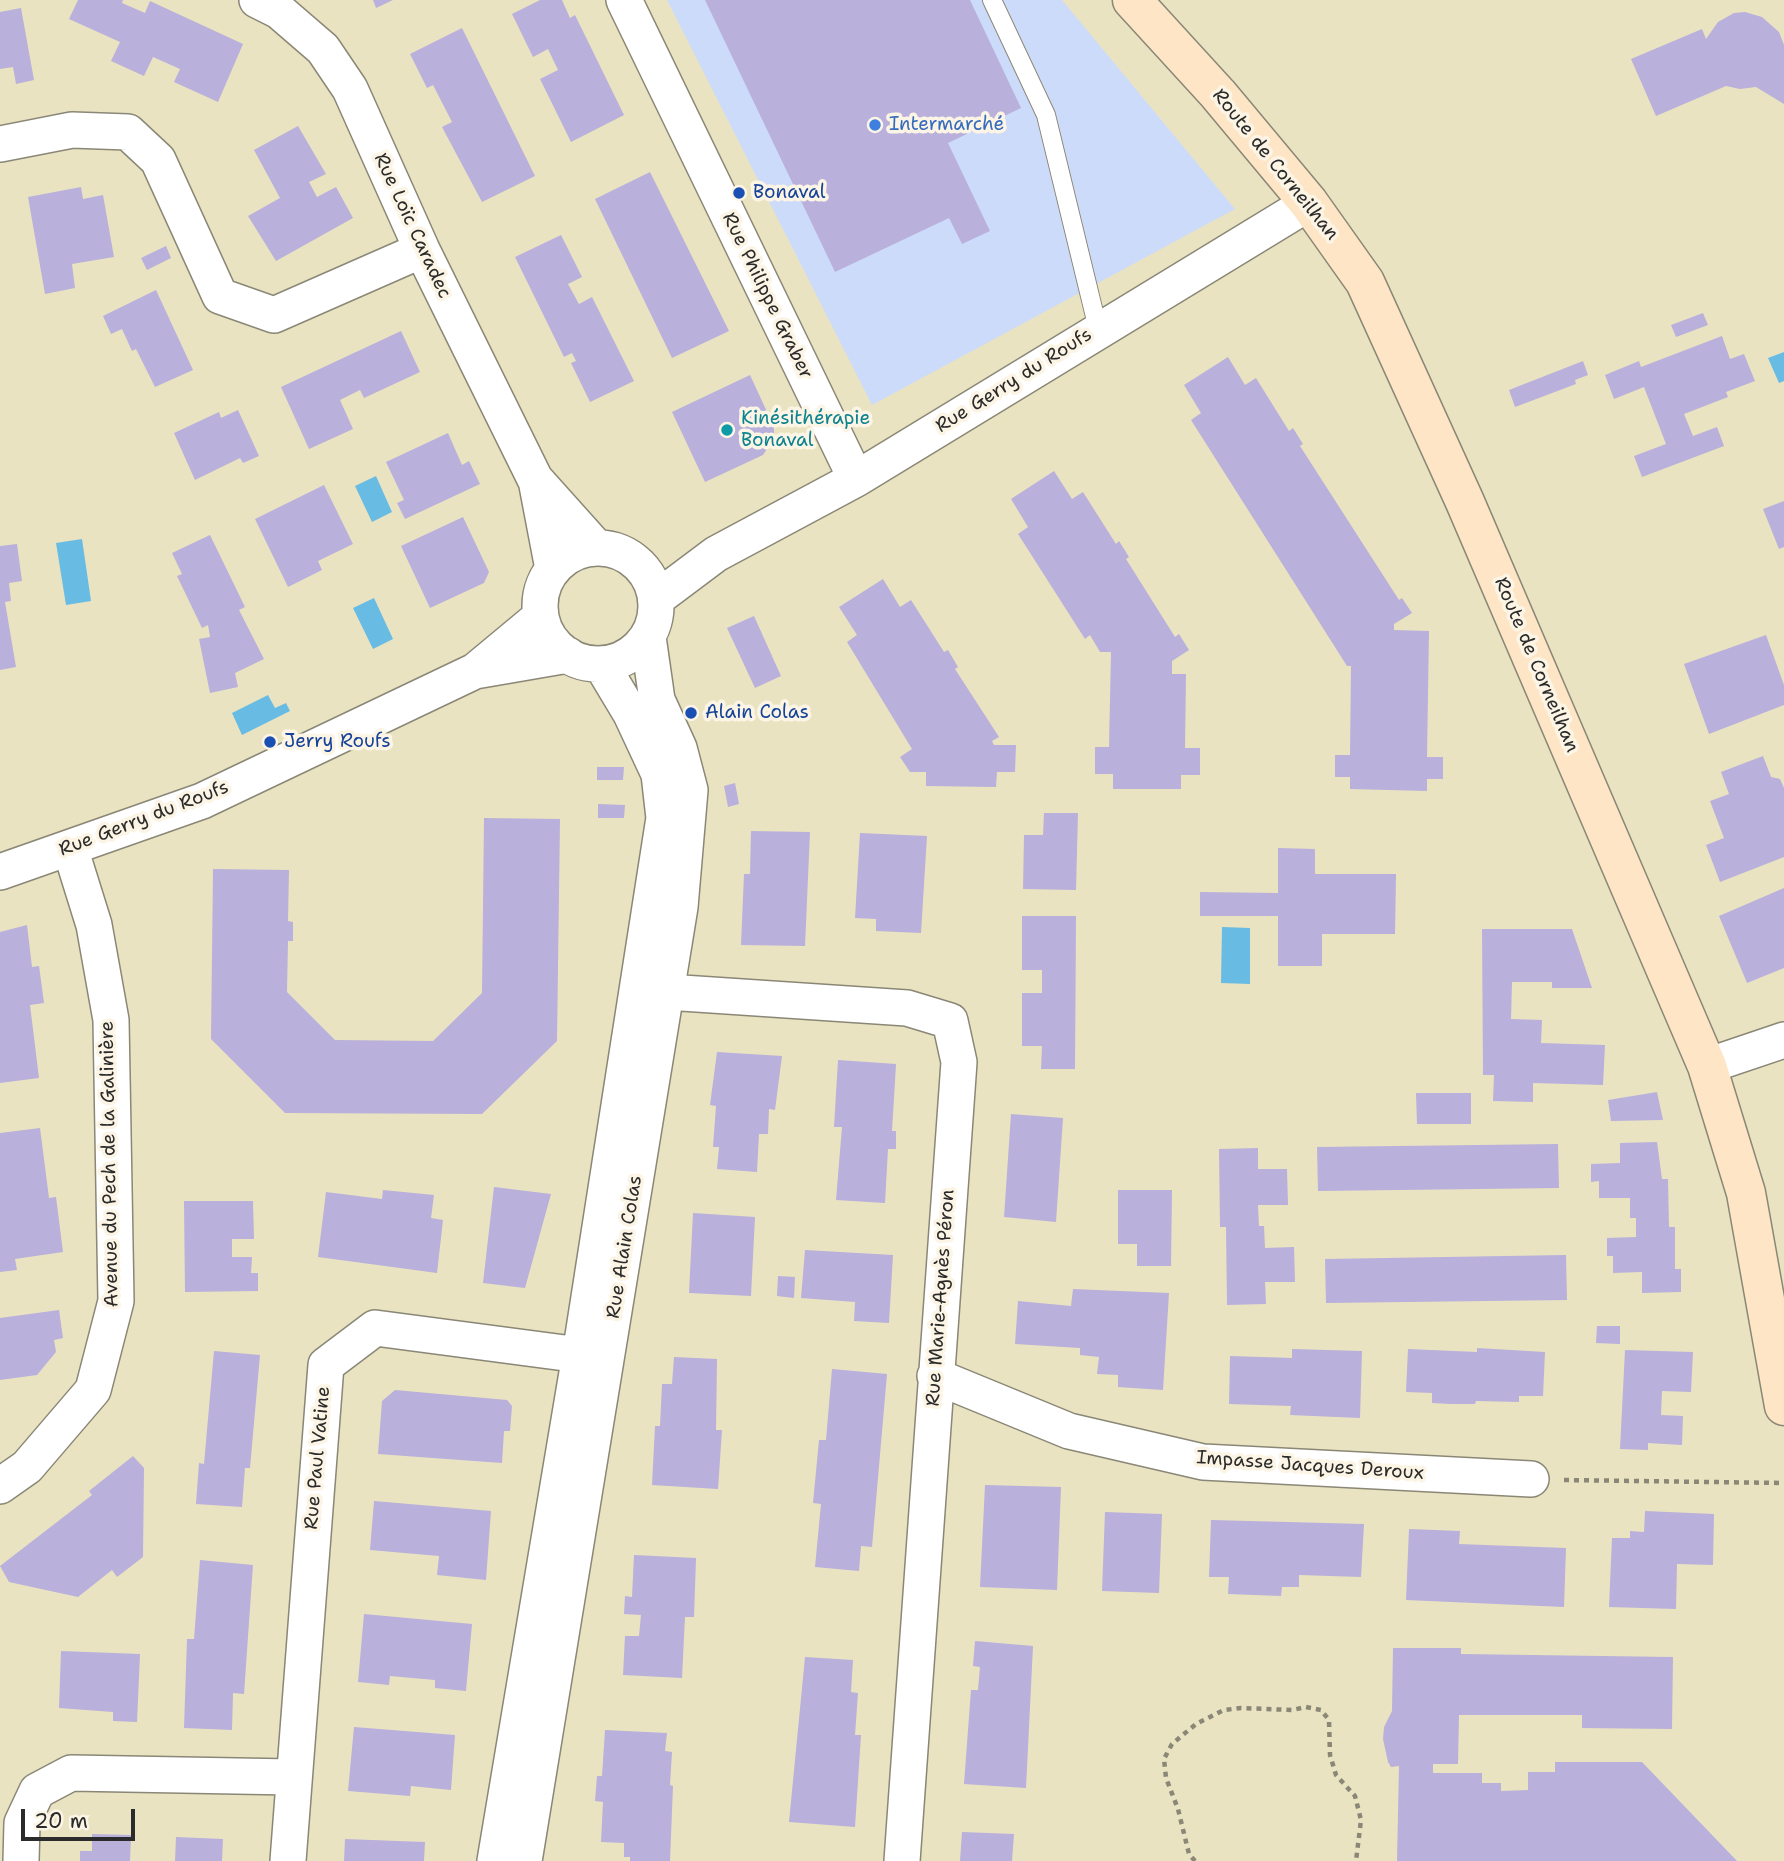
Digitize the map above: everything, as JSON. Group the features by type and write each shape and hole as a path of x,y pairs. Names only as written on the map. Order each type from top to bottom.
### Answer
{"street":[{"name":"Rue Loïc Caradec","path":"257,0 279,11 323,49 350,89 422,250 536,479 596,547"},
{"name":"Rue Philippe Graber","path":"624,0 856,479"},
{"name":"Route de Corneilhan","path":"1132,0 1218,94 1309,202 1365,282 1471,515 1707,1066 1746,1193 1784,1406"},
{"path":"0,144 72,130 128,132 158,160 220,296 274,315 422,250"},
{"name":"Rue Gerry du Roufs","path":"656,599 716,554 856,479 1309,202"},
{"name":"Rue Loïc Caradec","path":"536,479 553,569"},
{"path":"596,547 628,556 640,566 651,581 656,599 656,618 648,637 636,651 619,660 601,664 583,662 568,656 551,639 540,617 544,583 553,569 565,558 596,547"},
{"name":"Rue Gerry du Roufs","path":"640,566 716,554"},
{"name":"Rue Gerry du Roufs","path":"0,872 202,801 475,671 540,617"},
{"name":"Rue Alain Colas","path":"524,1861 680,907 690,790 679,748 657,700 648,637"},
{"name":"Rue Gerry du Roufs","path":"475,671 568,656"},
{"name":"Rue Alain Colas","path":"495,1861 580,1355 664,818 659,774 631,714 601,664"},
{"name":"Avenue du Pech de la Galinière","path":"0,1486 27,1467 93,1390 116,1301 111,1020 94,925 70,848"},
{"name":"Rue Marie-Agnès Péron","path":"667,992 907,1008 950,1021 960,1062 935,1376 902,1861"},
{"path":"1707,1066 1784,1040"},
{"name":"Rue Paul Vatine","path":"288,1861 292,1777 326,1365 374,1328 580,1355"},
{"name":"Impasse Jacques Deroux","path":"935,1376 1069,1431 1203,1462 1531,1479"},
{"path":"21,1861 22,1823 37,1791 71,1773 292,1777"}],"lane":[{"path":"992,0 1046,115 1098,329"}],"path":[{"path":"1531,1479 1784,1483"},
{"path":"1195,1861 1189,1854 1178,1809 1166,1778 1164,1759 1172,1744 1196,1724 1224,1710 1292,1710 1306,1707 1321,1710 1329,1720 1330,1755 1336,1775 1355,1796 1360,1820 1356,1861"}],"shaded area":[{"path":"667,0 1062,0 1235,209 872,405"}],"water":[{"path":"1784,352 1784,381 1779,383 1768,358"},
{"path":"376,476 392,512 372,522 355,486"},
{"path":"82,539 91,601 66,605 56,543"},
{"path":"374,598 393,639 373,649 353,608"},
{"path":"268,695 275,708 286,703 290,711 242,735 232,713"},
{"path":"1222,927 1250,928 1250,984 1221,983"}],"building":[{"path":"78,0 123,0 122,3 145,13 150,1 243,44 218,102 174,82 180,69 153,57 144,76 111,61 120,42 69,19"},
{"path":"373,0 393,0 376,8"},
{"path":"540,0 562,0 570,18 575,15 624,115 571,142 540,79 558,70 548,49 533,57 512,14"},
{"name":"Intermarché","path":"705,0 970,0 1021,108 948,143 990,231 962,244 949,218 835,272"},
{"path":"21,8 34,80 16,84 13,67 0,69 0,12"},
{"path":"1745,12 1762,17 1779,32 1784,45 1784,104 1756,87 1740,89 1726,86 1656,116 1631,59 1702,29 1706,39 1718,22 1734,13"},
{"path":"462,28 535,176 482,202 442,127 452,122 433,85 427,88 410,54"},
{"path":"298,126 326,174 309,182 317,197 336,187 353,218 276,261 248,216 280,198 254,150"},
{"path":"650,172 729,331 672,358 595,199"},
{"path":"81,187 83,199 103,195 114,257 72,264 75,288 45,294 28,197"},
{"path":"561,235 582,277 568,284 579,304 592,297 634,381 590,402 571,363 576,361 572,353 564,357 515,257"},
{"path":"166,246 171,258 147,270 141,258"},
{"path":"156,290 193,370 155,387 136,349 132,351 122,329 111,334 103,316"},
{"path":"1703,313 1708,325 1676,337 1671,325"},
{"path":"401,331 420,372 364,398 360,390 340,400 353,429 309,449 281,387"},
{"path":"1722,336 1730,359 1744,354 1755,381 1726,392 1728,397 1684,414 1693,436 1717,427 1724,446 1642,477 1634,456 1666,444 1644,387 1614,399 1605,375 1639,361 1641,367"},
{"path":"1228,357 1245,385 1256,378 1289,431 1293,428 1303,444 1300,446 1399,600 1402,598 1412,613 1394,624 1394,630 1429,631 1427,757 1443,757 1443,779 1427,779 1427,791 1350,789 1350,777 1335,777 1335,755 1350,755 1351,666 1347,666 1191,420 1201,413 1184,385"},
{"path":"1583,361 1588,375 1575,380 1576,384 1515,407 1509,390"},
{"name":"Kinésithérapie Bonaval","path":"750,375 774,427 774,438 763,455 705,482 672,412"},
{"path":"238,410 259,456 243,463 240,458 195,480 174,433 219,412 221,418"},
{"path":"448,433 462,465 469,461 480,484 405,519 397,503 404,500 386,462"},
{"path":"1054,471 1072,499 1083,492 1116,544 1119,541 1129,557 1126,559 1175,637 1179,634 1189,650 1172,661 1172,674 1186,674 1185,748 1200,748 1200,775 1181,775 1181,789 1113,789 1113,774 1095,774 1095,747 1109,747 1111,652 1100,652 1090,635 1085,639 1018,534 1028,527 1011,499"},
{"path":"324,485 353,544 318,561 322,570 288,587 255,519"},
{"path":"1784,501 1784,547 1779,549 1763,509"},
{"path":"463,517 489,572 484,583 430,608 401,546"},
{"path":"210,535 245,607 239,610 264,659 235,673 238,687 210,693 199,639 210,637 208,625 202,628 177,576 182,574 172,553"},
{"path":"17,544 22,581 9,583 11,601 5,602 16,667 0,670 0,546"},
{"path":"883,579 900,607 911,600 944,652 948,650 958,667 955,669 999,737 992,741 994,745 1016,745 1015,772 997,772 996,787 926,786 926,772 910,772 900,757 912,749 847,642 857,635 839,607"},
{"path":"754,616 781,676 755,688 727,628"},
{"path":"1766,635 1784,685 1784,705 1709,734 1684,664"},
{"path":"1763,756 1771,777 1780,779 1784,788 1784,857 1720,882 1706,845 1724,838 1710,801 1729,794 1721,772"},
{"path":"597,767 624,767 623,780 597,780"},
{"path":"735,783 739,804 728,807 724,786"},
{"path":"598,804 625,805 624,818 598,818"},
{"path":"1044,813 1078,813 1076,890 1023,889 1024,835 1043,835"},
{"path":"484,818 560,819 557,1041 482,1114 285,1113 211,1039 213,869 289,870 288,921 293,922 293,941 288,941 287,992 335,1040 433,1041 482,993"},
{"path":"751,831 810,832 805,946 741,945 744,874 750,874"},
{"path":"860,833 927,836 921,933 876,931 876,919 855,918"},
{"path":"1278,848 1315,849 1315,874 1396,874 1395,934 1322,934 1322,966 1278,966 1278,916 1200,916 1200,892 1278,893"},
{"path":"1784,888 1784,968 1747,983 1719,916"},
{"path":"1022,916 1076,916 1075,1069 1041,1069 1042,1046 1022,1046 1022,993 1042,993 1042,970 1022,970"},
{"path":"27,925 32,967 39,966 44,1003 30,1005 39,1078 0,1083 0,932"},
{"path":"1482,929 1572,929 1592,988 1552,988 1552,982 1512,982 1511,1019 1542,1020 1541,1043 1605,1045 1603,1085 1533,1083 1533,1102 1493,1101 1494,1075 1483,1075"},
{"path":"717,1052 782,1056 775,1110 769,1109 768,1134 759,1134 757,1172 717,1169 719,1147 713,1147 716,1106 710,1105"},
{"path":"838,1060 896,1064 892,1131 896,1131 896,1149 888,1149 885,1203 836,1200 842,1127 834,1127"},
{"path":"1657,1092 1663,1120 1611,1121 1608,1100"},
{"path":"1416,1093 1471,1093 1471,1124 1417,1124"},
{"path":"1011,1114 1063,1118 1056,1222 1004,1217"},
{"path":"40,1128 49,1198 56,1197 63,1252 15,1259 17,1270 0,1272 0,1133"},
{"path":"1657,1142 1662,1179 1668,1179 1669,1227 1675,1227 1675,1269 1681,1269 1681,1292 1642,1293 1642,1272 1613,1273 1613,1256 1607,1256 1607,1238 1636,1237 1636,1218 1630,1218 1630,1198 1599,1198 1599,1181 1591,1182 1591,1164 1620,1163 1620,1143"},
{"path":"1558,1144 1559,1188 1318,1191 1317,1147"},
{"path":"1258,1148 1258,1169 1287,1169 1288,1205 1258,1205 1259,1226 1264,1226 1265,1248 1294,1247 1295,1282 1265,1282 1266,1304 1227,1305 1226,1227 1220,1227 1219,1149"},
{"path":"494,1187 551,1194 525,1288 483,1283"},
{"path":"383,1190 434,1195 431,1218 443,1220 437,1273 318,1257 326,1192 382,1199"},
{"path":"1118,1190 1172,1190 1171,1266 1137,1266 1137,1244 1118,1244"},
{"path":"184,1201 253,1201 254,1239 232,1239 232,1257 252,1257 251,1273 258,1273 258,1291 185,1292"},
{"path":"693,1213 755,1217 751,1296 689,1293"},
{"path":"805,1250 893,1255 889,1323 854,1321 855,1302 801,1298"},
{"path":"1566,1255 1567,1300 1326,1303 1325,1259"},
{"path":"778,1276 795,1277 794,1298 777,1296"},
{"path":"1073,1289 1169,1293 1163,1390 1118,1387 1118,1375 1097,1374 1099,1357 1080,1355 1080,1348 1015,1344 1018,1301 1071,1306"},
{"path":"59,1310 63,1338 54,1340 56,1352 37,1375 0,1380 0,1318"},
{"path":"1597,1326 1620,1326 1620,1344 1596,1343"},
{"path":"1477,1348 1545,1352 1543,1396 1519,1396 1519,1402 1476,1401 1475,1404 1451,1404 1432,1403 1432,1393 1406,1392 1408,1349 1477,1352"},
{"path":"1292,1349 1362,1351 1360,1418 1290,1415 1291,1406 1229,1404 1230,1356 1292,1358"},
{"path":"1625,1350 1693,1352 1691,1392 1662,1391 1661,1415 1683,1416 1682,1445 1648,1443 1648,1450 1620,1449"},
{"path":"214,1351 260,1355 250,1468 245,1468 242,1507 196,1504 199,1463 204,1464"},
{"path":"674,1357 717,1359 716,1430 722,1430 718,1489 652,1485 655,1426 660,1426 662,1384 672,1384"},
{"path":"832,1369 887,1374 872,1547 861,1546 859,1571 815,1567 821,1504 813,1503 819,1440 826,1440"},
{"path":"395,1390 507,1400 512,1406 510,1431 504,1431 502,1463 378,1454 382,1401"},
{"path":"133,1456 144,1468 143,1557 117,1577 112,1570 78,1597 9,1582 0,1566 92,1495 89,1491"},
{"path":"985,1485 1061,1487 1057,1590 980,1587"},
{"path":"374,1501 491,1511 486,1580 437,1575 439,1556 370,1550"},
{"path":"1645,1511 1714,1514 1713,1565 1677,1564 1676,1609 1609,1607 1612,1538 1630,1538 1630,1531 1644,1532"},
{"path":"1105,1512 1162,1514 1159,1593 1102,1591"},
{"path":"1211,1520 1364,1524 1361,1577 1299,1575 1299,1587 1282,1587 1281,1596 1228,1594 1229,1577 1209,1577"},
{"path":"1409,1529 1460,1531 1459,1544 1566,1548 1564,1607 1406,1600"},
{"path":"634,1555 696,1558 694,1617 685,1617 682,1678 623,1675 625,1636 639,1636 641,1615 624,1614 625,1596 632,1597"},
{"path":"200,1560 253,1565 244,1694 233,1693 232,1730 184,1728 187,1639 194,1639"},
{"path":"364,1614 472,1624 466,1691 435,1688 435,1680 390,1676 389,1685 358,1682"},
{"path":"975,1641 1033,1646 1026,1788 964,1784 971,1690 978,1690 980,1667 973,1666"},
{"path":"1393,1648 1461,1648 1461,1654 1673,1657 1672,1729 1582,1728 1582,1715 1459,1715 1458,1764 1433,1764 1433,1773 1482,1773 1482,1783 1501,1783 1501,1791 1528,1790 1528,1772 1555,1772 1555,1762 1642,1762 1737,1861 1397,1861 1399,1766 1391,1767 1388,1762 1383,1739 1384,1727 1392,1711"},
{"path":"61,1651 140,1654 137,1722 113,1721 113,1712 59,1708"},
{"path":"805,1657 853,1660 851,1692 858,1693 855,1735 861,1735 855,1827 789,1822"},
{"path":"354,1727 455,1735 451,1790 411,1786 410,1796 348,1791"},
{"path":"605,1730 667,1733 665,1751 672,1752 670,1785 673,1786 670,1861 630,1861 630,1857 624,1857 624,1843 601,1842 603,1802 595,1801 597,1776 602,1776"},
{"path":"962,1832 1014,1834 1012,1861 960,1861"},
{"path":"92,1834 131,1835 130,1861 80,1861 80,1851 92,1851"},
{"path":"176,1837 223,1839 222,1861 175,1861"},
{"path":"345,1839 425,1842 424,1861 344,1861"}],"place":[{"name":"Intermarché","path":"875,125"},
{"name":"Bonaval","path":"739,193"},
{"name":"Kinésithérapie Bonaval","path":"727,430"},
{"name":"Alain Colas","path":"691,713"},
{"name":"Jerry Roufs","path":"270,742"}]}
